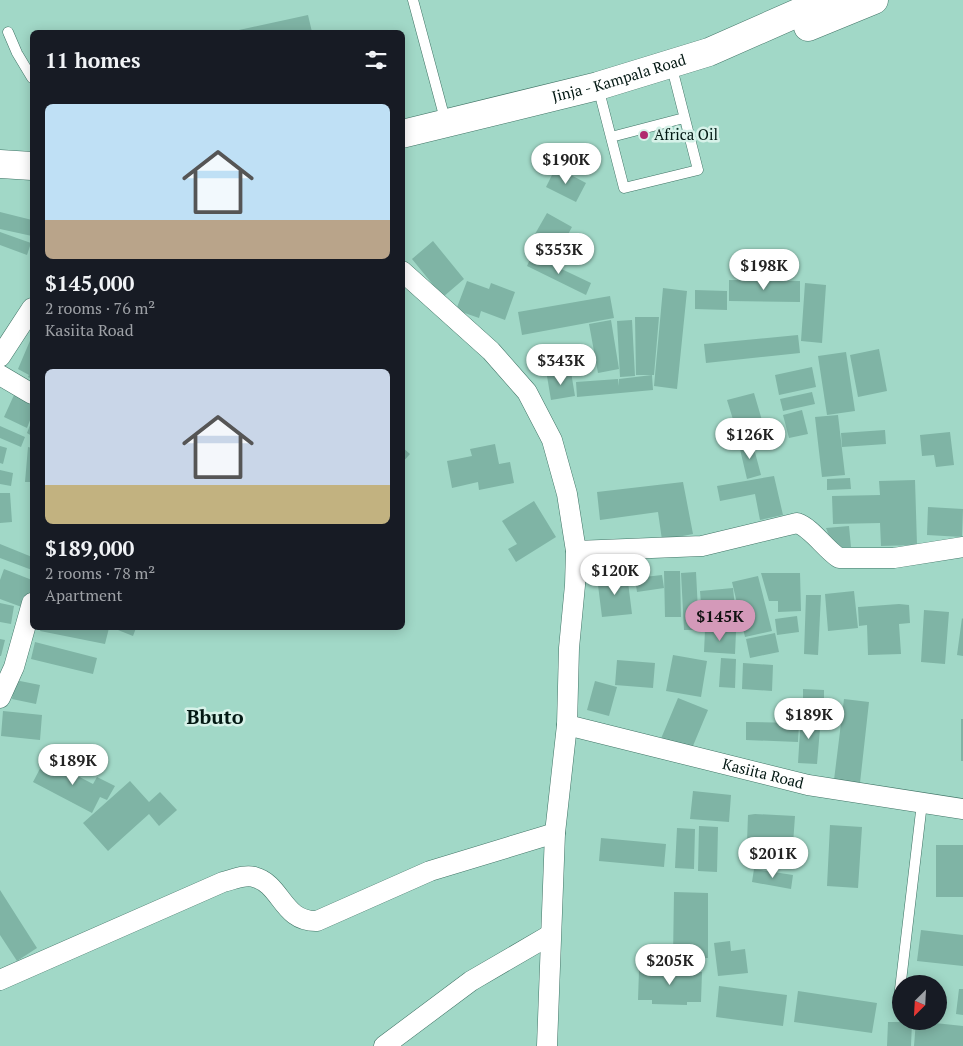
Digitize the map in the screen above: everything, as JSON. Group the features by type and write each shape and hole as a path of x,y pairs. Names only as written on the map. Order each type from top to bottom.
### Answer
{"highway":[{"path":"709,52 787,0"},
{"name":"Jinja - Kampala Road","path":"405,133 598,86 709,52 828,0"},
{"path":"709,52 751,45 815,24 874,0"},
{"path":"0,164 30,166"}],"street":[{"path":"405,274 491,351 527,392 552,440 567,494 576,551 569,648 567,725 555,833 547,1046"},
{"path":"0,357 30,311"},
{"path":"0,374 30,393"},
{"path":"576,551 702,546 797,522 808,527 812,536 839,558 894,558 963,548"},
{"path":"0,698 14,667 30,610"},
{"name":"Kasiita Road","path":"567,725 808,785 963,810"},
{"path":"0,980 223,882 239,878 256,877 268,886 296,918 306,921 317,921 430,872 555,833"},
{"path":"384,1046 471,981 550,936"}],"lane":[{"path":"413,0 446,124"},
{"path":"8,32 17,53 30,75"},
{"path":"598,86 624,188 698,170 670,63"},
{"path":"610,137 684,118"},
{"path":"902,975 922,803"}],"building":[{"path":"308,15 312,30 239,30"},
{"path":"556,167 586,183 576,202 546,187"},
{"path":"0,212 30,220 30,236 0,229"},
{"path":"547,213 572,227 553,262 527,248"},
{"path":"0,232 30,243 27,255 0,245"},
{"path":"433,241 464,279 443,297 412,259"},
{"path":"532,255 591,283 586,295 527,266"},
{"path":"729,280 800,281 800,302 729,301"},
{"path":"467,281 489,289 491,283 515,292 505,320 481,311 479,318 456,310"},
{"path":"805,283 826,285 822,343 801,341"},
{"path":"663,288 687,291 677,389 654,386"},
{"path":"695,290 727,291 727,310 695,309"},
{"path":"610,296 614,318 522,335 518,312"},
{"path":"635,317 659,317 654,375 636,375"},
{"path":"611,320 619,369 598,373 589,324"},
{"path":"632,320 635,376 620,377 617,321"},
{"path":"798,335 800,353 706,363 704,344"},
{"path":"30,341 30,378 28,377 29,375 18,369"},
{"path":"879,349 887,391 858,397 850,355"},
{"path":"846,352 855,411 827,415 818,356"},
{"path":"812,367 816,387 779,395 775,375"},
{"path":"571,372 575,396 551,400 547,376"},
{"path":"652,375 653,390 577,397 576,382 618,379 619,386 619,379"},
{"path":"812,392 815,404 783,411 780,399"},
{"path":"754,393 766,434 740,442 727,400"},
{"path":"14,395 30,403 30,420 27,428 4,417"},
{"path":"802,410 808,434 789,438 783,415"},
{"path":"838,415 845,475 822,477 815,417"},
{"path":"0,426 25,437 21,447 0,438"},
{"path":"885,430 886,444 842,447 841,433"},
{"path":"950,432 954,465 936,467 934,455 922,456 920,435"},
{"path":"752,441 761,475 747,479 739,445"},
{"path":"495,444 499,464 510,462 514,483 479,490 478,482 452,488 447,461 472,456 470,449"},
{"path":"0,446 7,448 3,464 0,463"},
{"path":"28,447 30,448 30,482 25,482"},
{"path":"405,450 410,454 405,460"},
{"path":"0,470 13,473 11,486 0,484"},
{"path":"774,476 783,515 760,520 755,494 720,501 717,486"},
{"path":"850,478 851,489 827,490 827,479"},
{"path":"915,480 917,545 881,546 880,523 833,524 832,496 880,495 879,481"},
{"path":"683,482 693,534 662,540 658,512 600,520 597,492"},
{"path":"0,493 10,493 12,522 0,523"},
{"path":"534,501 556,537 516,562 508,549 517,544 502,521"},
{"path":"928,507 963,509 962,537 927,535"},
{"path":"849,526 851,547 833,547 826,528"},
{"path":"0,544 30,556 30,569 0,558"},
{"path":"4,569 30,579 30,599 27,609 0,599 0,580"},
{"path":"664,571 680,571 681,617 665,617"},
{"path":"696,572 699,630 684,630 681,573"},
{"path":"761,573 800,573 801,611 778,612 778,601 769,601"},
{"path":"627,574 632,614 602,617 597,577"},
{"path":"662,575 664,588 637,592 635,578"},
{"path":"758,576 772,631 745,637 732,582"},
{"path":"733,588 737,627 703,630 700,591"},
{"path":"854,591 858,628 828,631 825,594"},
{"path":"806,595 821,595 818,655 804,654"},
{"path":"0,603 14,606 11,624 0,622"},
{"path":"909,605 910,623 899,624 901,654 868,655 867,625 859,626 858,607"},
{"path":"924,610 949,612 945,664 921,662"},
{"path":"797,616 799,632 777,635 775,619"},
{"path":"963,619 963,656 957,655"},
{"path":"40,630 108,630 105,644"},
{"path":"118,630 135,630 133,636"},
{"path":"705,630 736,632 735,654 704,652"},
{"path":"775,633 779,652 750,658 746,639"},
{"path":"0,639 5,640 1,656 0,656"},
{"path":"35,642 97,658 93,674 31,659"},
{"path":"673,655 707,661 701,697 666,691"},
{"path":"721,658 736,659 735,688 719,687"},
{"path":"617,660 655,663 653,688 615,685"},
{"path":"743,663 773,665 772,691 742,689"},
{"path":"15,680 40,685 36,704 12,699"},
{"path":"595,681 617,687 609,716 587,710"},
{"path":"803,689 824,690 824,712 803,712"},
{"path":"678,698 708,710 690,753 660,741"},
{"path":"844,699 869,702 860,783 834,780"},
{"path":"3,711 42,715 40,740 1,736"},
{"path":"801,715 821,717 817,764 798,763"},
{"path":"961,719 963,719 963,761 961,761"},
{"path":"746,722 799,723 798,742 746,740"},
{"path":"45,759 93,784 97,777 115,786 107,800 100,797 92,813 33,782"},
{"path":"130,781 149,802 160,792 177,810 159,826 149,814 108,851 83,823"},
{"path":"693,791 731,795 729,822 690,819"},
{"path":"748,815 795,816 793,844 783,843 782,869 751,868 753,843 747,842"},
{"path":"830,825 862,827 858,888 827,886"},
{"path":"699,826 718,827 717,872 698,871"},
{"path":"677,828 695,829 694,869 675,868"},
{"path":"601,838 666,844 664,867 599,861"},
{"path":"936,845 963,845 963,897 936,897"},
{"path":"754,869 793,875 791,889 752,882"},
{"path":"0,890 37,948 17,961 0,935"},
{"path":"674,892 708,893 708,958 673,958"},
{"path":"921,930 963,935 963,966 917,961"},
{"path":"730,941 731,951 745,949 748,973 718,976 714,943"},
{"path":"653,967 688,968 688,972 702,972 701,1002 687,1002 687,1005 652,1004 652,1000 638,1000 639,970 653,970"},
{"path":"719,986 787,995 783,1026 716,1017"},
{"path":"959,989 963,989 963,1015 956,1014"},
{"path":"798,991 877,1003 872,1033 794,1022"},
{"path":"888,1022 892,1022 892,1030 912,1030 911,1046 887,1046"},
{"path":"948,1024 963,1026 963,1046 914,1046 915,1030 948,1030"}],"place":[{"name":"Africa Oil","path":"644,135"}],"district":[{"name":"Bbuto","path":"215,717"}]}
